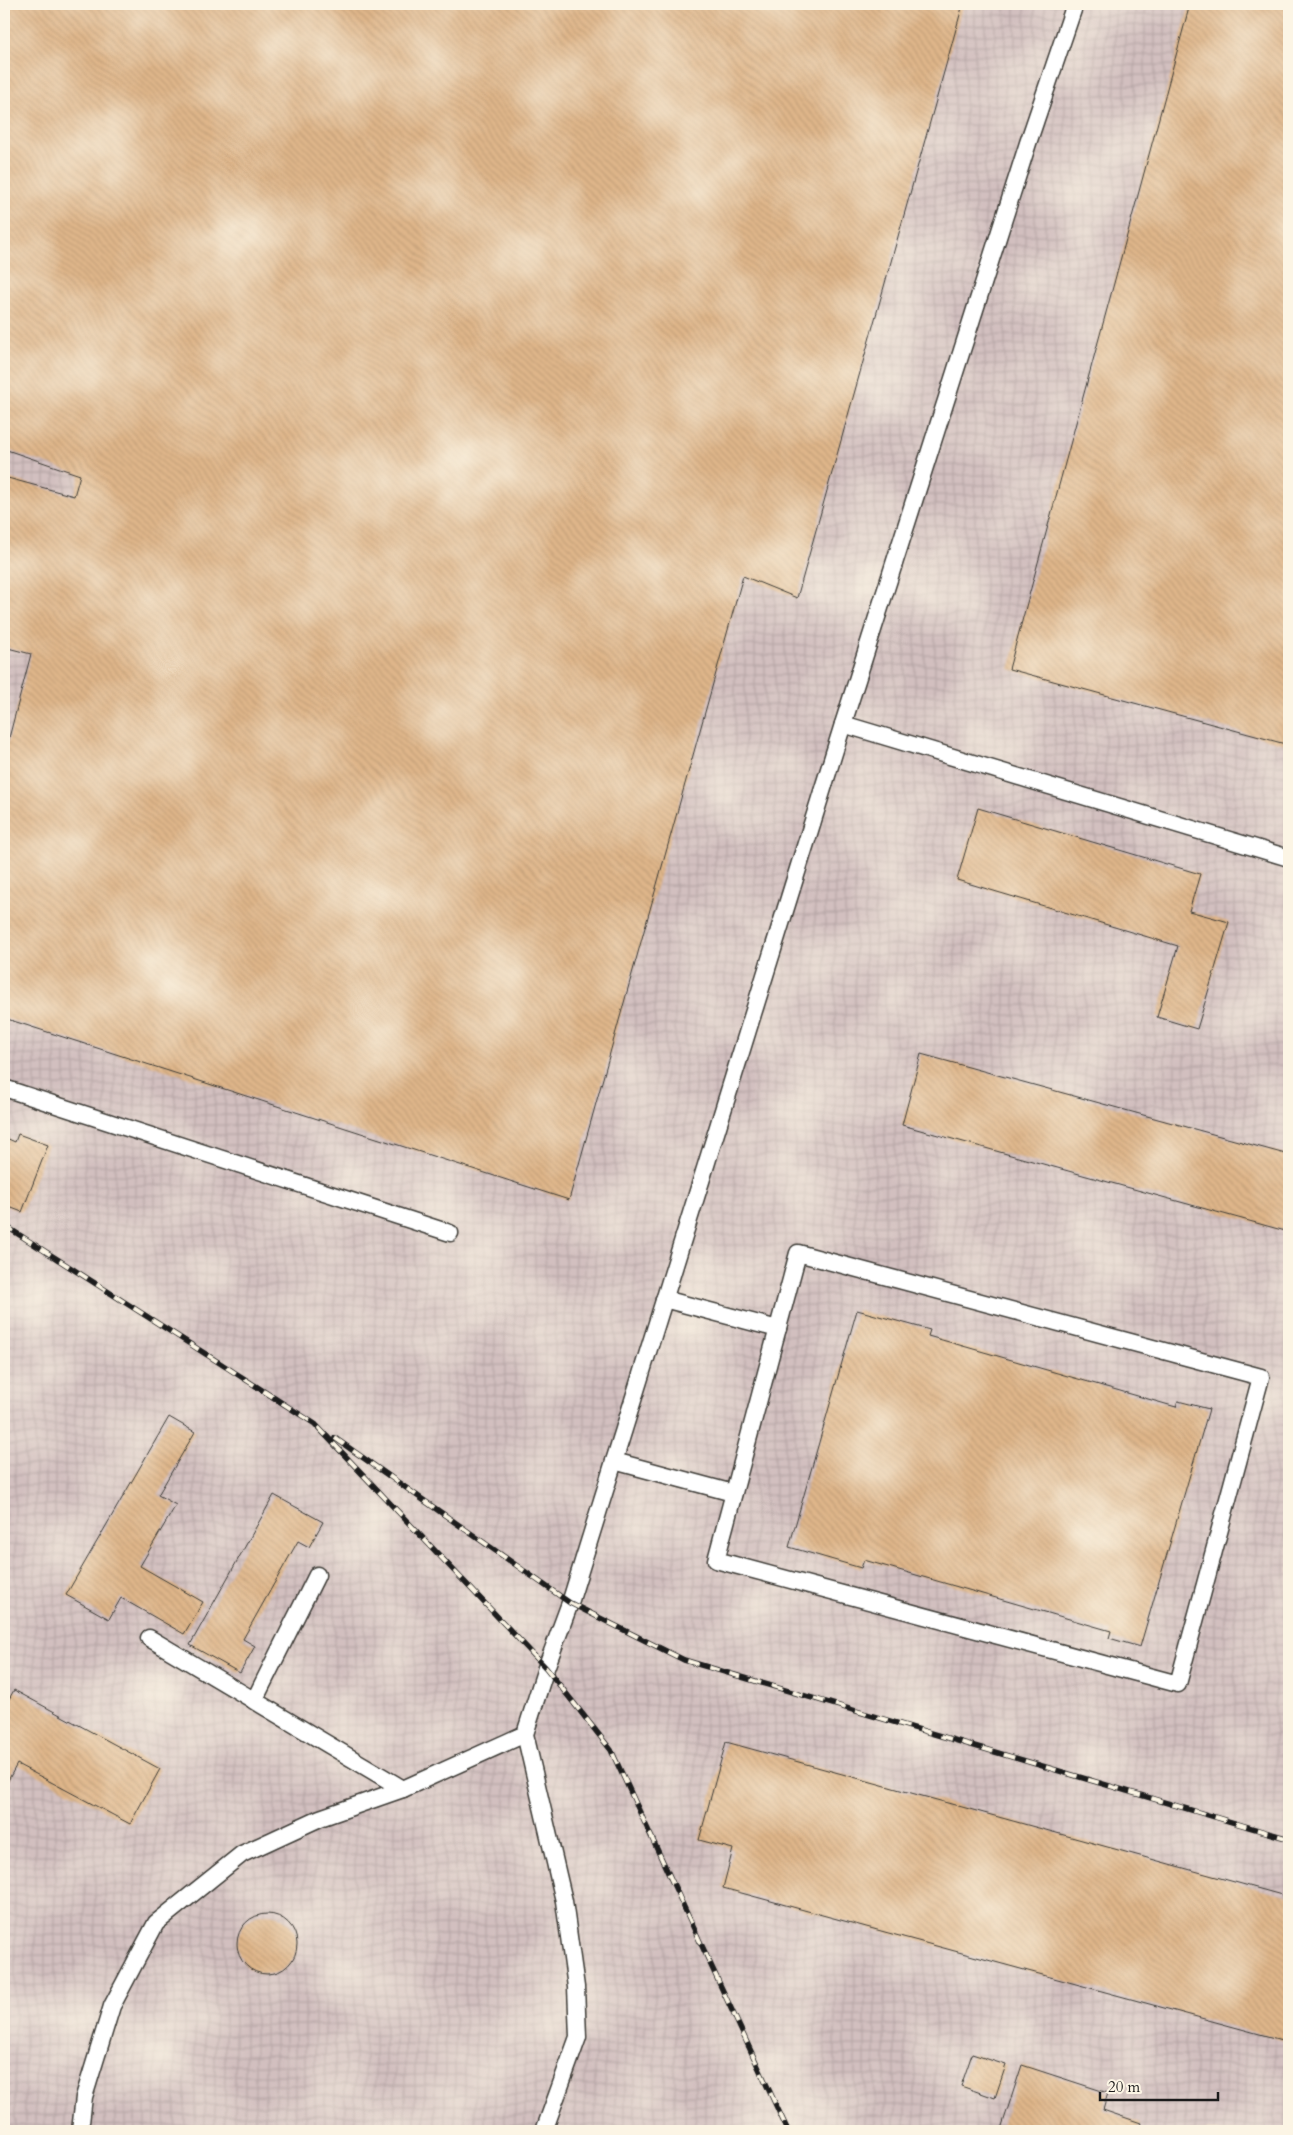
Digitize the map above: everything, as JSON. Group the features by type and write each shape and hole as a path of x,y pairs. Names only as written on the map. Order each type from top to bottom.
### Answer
{"lane":[{"path":"544,2131 578,2037 576,1986 564,1901 525,1734 570,1603 843,724 1028,143 1075,4"},
{"path":"843,724 1289,858"},
{"path":"4,1088 450,1234"},
{"path":"798,1253 1261,1377 1178,1684 716,1560 733,1492 798,1253"},
{"path":"664,1299 778,1329"},
{"path":"614,1461 733,1492"},
{"path":"254,1701 317,1575"},
{"path":"149,1638 403,1789"},
{"path":"80,2131 84,2097 112,2006 156,1923 242,1854 320,1818 403,1789 525,1734"}],"shaded area":[{"path":"4,4 1289,4 1289,2131 4,2131"}],"building":[{"path":"4,4 963,4 797,598 743,576 569,1200 4,1018 4,757 31,654 4,647 4,477 74,496 80,475 4,449"},
{"path":"1190,4 1289,4 1289,745 1009,669"},
{"path":"978,808 1200,874 1189,911 1229,922 1197,1029 1157,1017 1178,946 957,880"},
{"path":"921,1054 1289,1155 1289,1232 902,1125"},
{"path":"18,1134 48,1145 22,1212 4,1205 4,1137 15,1142"},
{"path":"857,1310 930,1330 928,1336 1176,1407 1178,1401 1209,1409 1140,1647 1109,1638 1111,1631 864,1560 861,1568 789,1547"},
{"path":"169,1417 195,1432 158,1495 176,1505 140,1566 203,1602 184,1634 121,1598 109,1619 66,1595"},
{"path":"274,1495 323,1522 309,1547 298,1541 243,1639 255,1646 240,1673 190,1645"},
{"path":"14,1690 160,1769 130,1824 17,1764 4,1788 4,1708"},
{"path":"726,1742 1289,1897 1289,2042 723,1888 733,1849 699,1840"},
{"path":"261,1914 273,1914 284,1919 292,1927 297,1938 295,1956 284,1969 273,1974 261,1974 250,1969 242,1961 237,1950 237,1938 242,1927 250,1919"},
{"path":"972,2054 1006,2065 995,2098 961,2086"},
{"path":"1022,2065 1108,2093 1103,2110 1141,2123 1138,2131 1007,2131 1001,2129"}],"railway":[{"path":"4,1225 315,1424 546,1668 611,1750 788,2131"},
{"path":"335,1438 570,1603 684,1660 1289,1839"}]}
